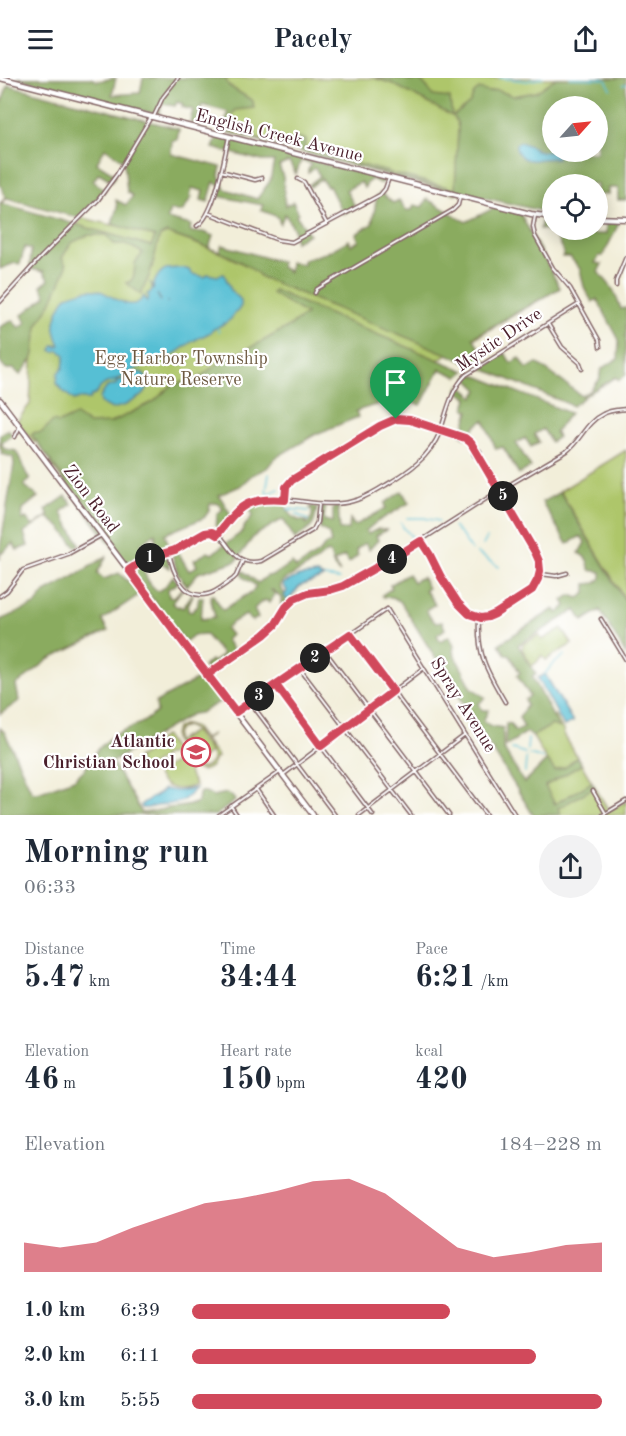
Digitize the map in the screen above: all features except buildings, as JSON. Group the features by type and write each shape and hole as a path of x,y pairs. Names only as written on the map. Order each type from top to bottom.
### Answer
{"main road":[{"name":"English Creek Avenue","path":"0,78 542,216"},
{"path":"608,218 626,219"},
{"name":"Zion Road","path":"0,400 313,815"}],"street":[{"path":"0,302 98,200 117,174 163,97 178,78"},
{"path":"197,226 202,223 214,198 229,137"},
{"path":"221,171 255,180 262,178"},
{"path":"298,178 304,182 327,224"},
{"path":"207,213 285,242 297,241 380,195 389,178"},
{"path":"315,293 316,289 454,209 458,205 460,196"},
{"path":"536,215 533,227 535,236 553,268 568,285 599,340 600,347"},
{"path":"616,286 626,257"},
{"name":"Mystic Drive","path":"217,535 232,515 244,505 261,500 320,504 348,502 373,493 410,470 434,445 454,390 466,375 579,304"},
{"path":"547,324 562,347 580,363 582,369"},
{"path":"207,675 264,635 275,625 294,599 308,593 343,586 400,554 500,490 570,449 600,415 626,409"},
{"path":"285,500 286,487 290,481 389,421 408,419 466,439 475,450 475,456 479,456 500,490 535,552 540,565 540,574 534,587 527,594 491,616 479,617 469,614 455,598 421,541"},
{"path":"15,437 20,426"},
{"path":"128,569 143,560 178,549 205,533 212,532 243,560 253,562 264,560 312,531 317,524 320,504"},
{"path":"0,596 7,591 24,569 68,554 102,535"},
{"path":"169,552 172,568 179,580 187,589 200,595 210,594 233,579 243,560"},
{"path":"540,574 556,576 567,573"},
{"name":"Spray Avenue","path":"350,634 387,609 515,815"},
{"path":"479,617 479,642 483,661 505,702"},
{"path":"602,619 626,660"},
{"path":"236,712 350,634 486,815"},
{"path":"325,651 449,815"},
{"path":"219,815 297,764 424,668"},
{"path":"300,669 411,815"},
{"path":"276,685 373,815"},
{"path":"250,702 335,815"},
{"path":"359,815 465,735"},
{"path":"256,789 274,815"},
{"path":"593,791 604,814 626,801"},
{"path":"231,806 237,815"}],"green space":[{"path":"17,78 90,78 98,81 116,78 112,95 140,93 143,78 225,78 229,86 253,101 254,108 235,110 230,119 231,132 285,146 297,137 306,140 304,149 392,173 392,176 223,131 228,112 202,105 196,124 190,122 193,110 182,107 183,104 177,102 175,106 162,104 159,115"},
{"path":"225,78 374,78 432,96 427,87 405,78 626,78 608,144 608,96 542,96 542,162 603,162 600,174 542,174 542,186 458,188 456,194 230,132 229,86"},
{"path":"374,78 419,80 433,96 450,98 452,116 391,83"},
{"path":"556,78 626,78 626,200 618,200 618,188 608,188 608,174 542,174 542,211 395,177 395,174 455,189 458,128 453,116 470,103 474,93 479,89 489,92 497,90 513,96 536,92"},
{"path":"8,85 179,129 177,140 172,140 171,154 221,167 219,176 225,189 257,199 270,181 274,161 262,161 213,148 218,136 383,179 383,183 372,179 364,188 361,182 346,190 355,207 343,214 329,186 327,187 322,179 310,187 309,185 320,176 315,168 308,173 311,165 309,163 301,161 296,174 289,162 279,166 283,177 285,206 293,202 298,213 296,215 309,234 295,242 294,229 285,214 280,224 278,217 261,210 263,205 217,196 222,188 214,182 208,202 201,200 203,191 192,188 190,196 192,197 182,212 170,210 167,219 191,225 192,232 203,232 213,236 209,248 167,233 160,236 150,273 141,294 126,283 131,281 135,263 143,253 126,244 114,244 106,235 88,235 71,243 62,258 66,265 65,271 51,303 37,326 32,360 20,375 14,369 6,369 0,362 0,327 13,320 19,328 26,323 22,315 46,296 41,286 49,280 44,271 30,269 31,249 25,247 20,264 15,263 0,269 0,203 6,198 0,184 0,107","holes":["105,148 124,161 127,192 133,196 126,205 116,200 117,208 112,224 155,237 151,246 1,203 7,198 79,218 105,190 93,181 99,173 112,181 116,175 97,163"]},
{"path":"381,193 393,203 399,200 406,210 412,210 414,205 422,207 427,199 466,222 496,207 520,213 560,288 473,337 485,358 473,365 261,277 241,262 219,252 222,245 281,262 281,267 289,272 290,262 303,264 303,260 328,252 349,240 351,245 359,241 356,234 372,224 377,196"},
{"name":"Egg Harbor Township Nature Reserve","path":"496,207 520,213 560,288 115,550 50,464 83,445 49,432 34,443 17,421 30,404 32,360 12,335 42,308 56,276 33,269 83,218 167,233 219,252 327,305"},
{"path":"608,222 619,223 603,256 599,256 595,263 602,264 598,272 612,289 621,309 626,308 626,375 619,380 616,377 573,406 481,368 505,353 511,363 520,358 527,369 537,363 582,396 591,390 600,379 602,369 618,359 619,340 597,299 592,302 584,287 580,269 570,257 562,257 564,253 558,240 608,240"},
{"path":"274,290 465,371 458,377 440,369 421,405 410,402 411,395 399,394 396,416 393,416 395,394 388,391 382,403 356,411 358,417 316,434 275,458 267,468 252,475 240,486 219,495 231,515 216,533 217,514 223,509 217,503 210,504 209,511 204,518 165,534 170,549 162,550 156,544 155,533 141,544 146,553 128,564 115,550 31,434 42,432 53,421 59,423 76,415 89,424 110,423 153,402 172,385 199,378 217,364 263,341 306,314 273,294"},
{"path":"472,374 570,413 555,432 558,437 551,442 543,429 534,434 539,442 531,447 525,438 516,443 531,467 519,474 503,447 496,449 484,420 466,437 462,435 469,411 465,408 468,398 457,391 460,385 474,397 479,390 467,378"},
{"path":"8,429 12,435 1,443 5,449 16,451 30,480 24,485 38,497 23,509 22,520 26,518 33,526 49,515 46,510 66,496 72,504 61,512 80,544 76,547 60,527 47,517 24,533 28,546 17,550 13,543 0,555 14,464 13,457 1,454 0,449 0,435"},
{"path":"626,450 626,601 560,491"},
{"path":"402,491 409,503 366,531 368,534 378,529 386,530 376,536 378,540 369,550 365,543 356,550 358,555 349,563 344,556 334,562 340,573 334,567 330,553 327,552 315,562 284,580 281,588 290,598 285,604 281,606 281,598 271,590 275,594 269,603 266,600 254,609 258,618 252,621 246,615 231,623 226,629 231,635 226,640 234,652 207,670 203,667 211,660 213,662 223,655 205,634 194,635 186,641 183,640 132,571 145,561 167,556 170,568 163,564 142,566 150,583 158,591 164,588 173,576 178,583 168,589 169,597 174,597 183,588 172,603 183,608 192,594 188,611 192,612 195,607 197,608 199,597 203,597 201,619 215,617 210,596 213,595 223,610 253,591 256,586 243,577 241,572 243,571 258,583 292,563 296,568 321,551 325,545 331,543 329,534 320,528 322,507 325,507 324,520 333,522 333,507 338,507 340,530 349,529 350,519 356,525 386,508 385,503"},
{"path":"560,492 626,602 626,655 600,610 583,621 576,610 518,645 536,674 532,676 559,728 552,725 533,736 527,732 505,746 506,723 511,724 515,731 524,727 519,717 527,705 525,700 530,696 517,675 520,673 509,654 506,655 499,644 554,609 558,613 566,606 563,600 571,595 579,598 586,593 586,584 596,583 601,578 601,572 589,570 587,560 579,553 585,542 581,536 567,544 542,502"},
{"path":"271,501 284,503 292,516 306,521 306,524 312,516 310,508 317,507 315,520 295,539 283,519 254,536 236,561 198,573 187,586 178,574 172,555 178,552 189,571 197,566 194,560 208,552 212,554 244,530 253,515 248,506"},
{"path":"107,556 97,573 104,579 119,573 140,594 102,620 108,631 50,659 16,685 19,701 0,714 0,620 35,605 45,592"},
{"path":"408,574 413,582 422,577 428,588 425,590 435,604 426,610 436,623 442,622 445,629 437,635 440,641 449,636 454,645 453,652 472,688 486,698 479,703 482,710 489,710 483,721 491,726 503,728 503,748 524,783 547,760 555,771 566,767 577,757 581,765 545,786 555,804 592,782 595,787 558,808 561,815 533,815 400,601 391,597 383,597 382,595 392,588 390,585"},
{"path":"562,628 572,644 546,660 542,655 532,666 522,649 523,644 539,635 542,640"},
{"path":"205,675 223,700 200,713 192,714 112,762 142,813 195,804 198,802 199,793 203,792 213,796 227,793 233,797 235,801 216,815 0,815 0,728 5,733 32,792 38,792 74,779 85,769 98,749 114,735 143,722 157,712 156,702"},
{"path":"555,715 563,733 609,811 626,801 626,815 534,815 517,789 547,761 529,730"},
{"path":"186,724 195,727 204,739 213,733 205,740 218,757 208,769 202,771 196,769 185,756 181,758 184,755 174,738 178,727","holes":["186,726 195,731 204,740 210,751 212,756 212,760 203,768 194,764 179,744 195,764 210,752 194,731 177,742 176,734 179,730"]},
{"path":"164,736 176,752 162,756 163,758 144,770 137,758 150,750 149,748"},
{"path":"182,760 195,785 172,788 159,779 156,773"}],"water":[{"path":"520,142 535,150 542,151 542,159 525,159 517,150 516,144"},
{"path":"183,268 192,274 205,277 208,274 217,276 224,274 231,290 241,300 241,306 231,319 166,360 137,368 105,384 90,399 74,400 63,391 57,383 65,355 59,350 54,352 51,350 54,345 56,347 60,345 55,322 67,296 93,290 127,304 139,302 144,296 147,301 149,297 147,294 151,292 161,273 166,269"},
{"path":"138,372 143,373 148,381 148,387 143,395 126,405 112,409 101,403 100,397 107,387 117,384 116,381 128,379"},
{"path":"317,574 324,577 300,586 288,601 284,596 287,591 284,583 299,576"},
{"path":"545,674 573,722 564,726 538,678"},
{"path":"196,788 178,802 142,808 143,803 164,789 177,791"}],"waterway":[{"path":"500,78 527,81 543,78"},
{"path":"570,78 603,79 611,89"},
{"path":"217,328 219,332"},
{"path":"110,383 115,382"},
{"path":"269,474 266,492 279,489"},
{"path":"292,511 288,509 309,511"},
{"path":"296,514 308,520"},
{"path":"407,518 439,521"},
{"path":"401,523 412,537"},
{"path":"453,527 472,551"},
{"path":"483,545 487,538"},
{"path":"477,553 499,567"},
{"path":"324,577 339,579"},
{"path":"545,674 565,655"},
{"path":"527,750 528,739"},
{"path":"512,749 525,753"},
{"path":"529,754 543,758"},
{"path":"525,772 526,758"}],"ferry route":[{"path":"150,282 161,301 168,302"}],"place":[{"name":"Atlantic Christian School","path":"196,752"}],"route":[{"path":"396,419 380,426 289,482 286,487 285,500 266,499 250,502 232,515 217,535 212,532 205,533 175,550 145,559 129,570 201,667 226,700 236,712 350,634 393,691 321,746 276,685 236,712 207,675 264,635 275,625 294,599 308,593 343,586 421,541 441,577 465,611 481,618 495,614 530,592 540,571 535,552 471,443 465,438 410,420 396,419"}]}
